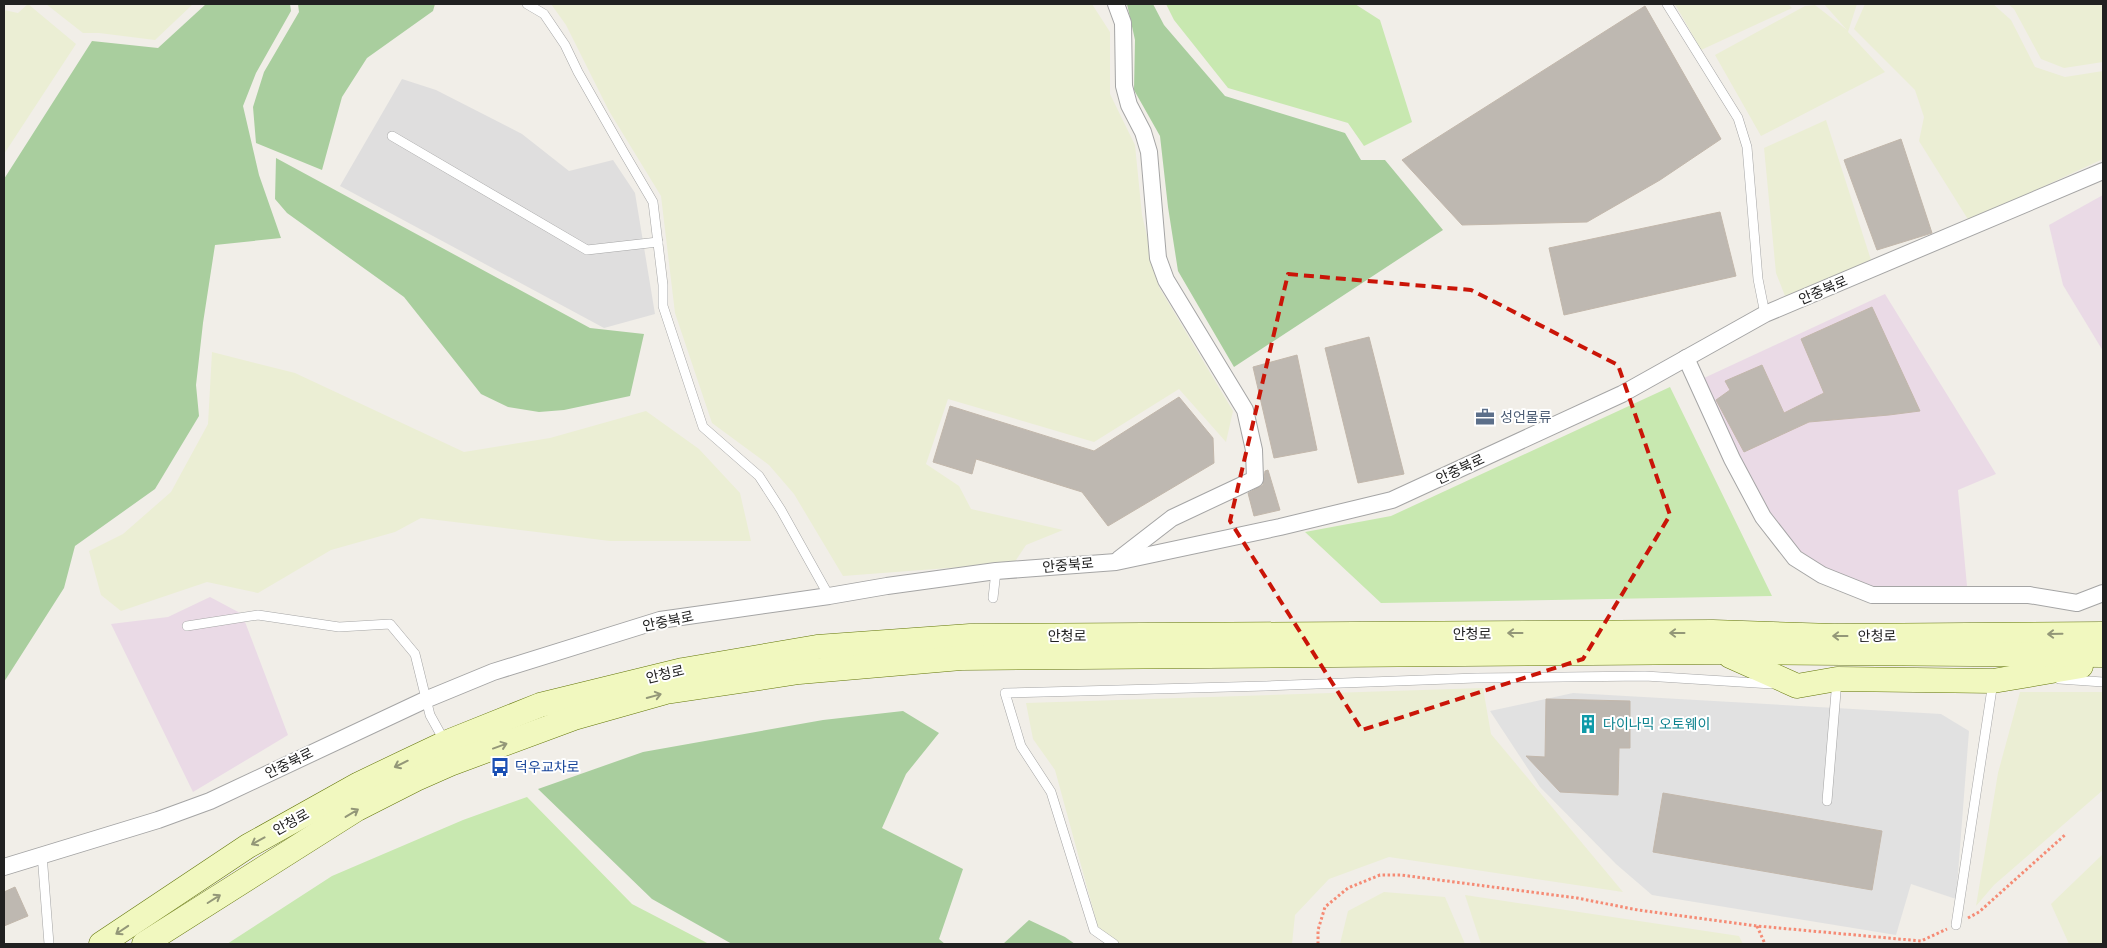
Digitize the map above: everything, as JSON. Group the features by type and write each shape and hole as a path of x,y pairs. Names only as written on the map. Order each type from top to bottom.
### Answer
{"street":[{"path":"1116,4 1123,23 1124,86 1129,105 1143,132 1149,152 1158,258 1166,280 1245,410 1254,450 1255,479 1172,518 1116,562"},
{"name":"안중북로","path":"4,867 158,820 210,801 425,700 493,672 660,620 996,571 1116,562 1280,527 1392,500 1622,394 1765,314 2103,171"},
{"path":"1686,358 1732,459 1763,517 1795,558 1822,576 1872,595 2029,595 2076,603 2103,593"},
{"name":"안청로","path":"144,944 357,809 416,779 448,754 540,705 683,670 817,647 980,636 1693,632 1834,636 2103,634"},
{"path":"1721,652 1797,686 1837,679 1993,681 2024,677 2103,661"},
{"name":"안청로","path":"100,944 248,846 359,784 448,754 666,692 799,672 961,658 1721,652 2103,656"}],"lane":[{"path":"527,4 544,14 565,44 578,72 653,202 663,285 663,306 703,427 759,476 781,510 829,596"},
{"path":"1666,4 1738,118 1747,147 1758,279 1765,314"},
{"path":"392,136 587,250 658,242"},
{"path":"993,598 996,571"},
{"path":"187,626 258,615 339,626 390,624 415,654 425,700 448,754"},
{"path":"1114,944 1094,930 1051,792 1021,746 1004,693 1476,678 1645,676 1797,686"},
{"path":"2024,677 2103,682"},
{"path":"1827,801 1837,679"},
{"path":"1956,926 1993,681"},
{"path":"42,854 49,944"},
{"path":"173,937 187,916"}],"path":[{"path":"1318,944 1318,930 1325,907 1348,888 1380,875 1401,875 1577,898 1638,910 1757,926 1921,941 1956,926 1979,912 2066,834"},
{"path":"1757,926 1765,944"}],"highlighted area":[{"path":"1288,274 1471,290 1618,365 1670,515 1583,659 1362,730 1230,521"}],"shaded area":[{"path":"402,79 436,90 522,134 569,171 613,160 635,193 655,314 604,328 340,186"},
{"path":"2103,195 2103,351 2063,285 2049,225"},
{"path":"1885,294 1996,474 1958,490 1967,586 1907,591 1871,590 1822,569 1797,553 1764,508 1740,465 1704,378"},
{"path":"210,597 242,614 288,735 193,792 111,624 168,617"},
{"path":"1573,693 1941,714 1969,731 1956,899 1911,884 1896,935 1652,895 1616,864 1540,787 1490,711"}],"green space":[{"path":"28,4 76,44 4,154 4,10 18,13"},
{"path":"46,4 193,4 155,40 99,33 83,33"},
{"path":"206,4 290,4 291,11 256,73 243,106 259,175 281,238 215,245 196,385 199,416 155,489 75,546 64,588 4,682 4,179 92,41 158,48"},
{"path":"298,4 435,4 433,11 367,58 342,97 322,170 256,143 253,107 264,72 299,12"},
{"path":"551,4 1092,4 1110,32 1110,94 1135,145 1142,215 1159,287 1233,411 1226,442 1179,389 1094,442 948,399 926,464 959,486 971,509 1063,530 1026,545 1014,563 843,576 794,494 769,465 712,423 675,313 661,196 609,111 566,25"},
{"path":"1127,4 1153,4 1164,25 1225,96 1345,133 1361,160 1385,160 1443,230 1234,367 1178,271 1160,136 1134,90 1135,40"},
{"path":"1166,4 1355,4 1380,20 1412,122 1364,146 1348,123 1228,88 1174,20"},
{"path":"1675,4 1788,4 1792,8 1701,50"},
{"path":"1824,4 1857,4 1848,32 1885,72 1761,136 1715,55 1805,6 1815,5 1847,30"},
{"path":"1865,4 1993,4 2011,20 2035,67 2065,77 2103,71 2103,159 1969,221 1919,141 1924,117 1915,90 1854,29"},
{"path":"2008,4 2103,4 2103,62 2064,68 2041,59 2014,9"},
{"path":"1826,120 1871,260 1785,296 1776,273 1764,148"},
{"path":"276,158 590,328 644,334 630,396 564,410 539,412 508,407 481,394 404,297 287,213 275,199"},
{"path":"212,352 295,373 464,452 550,438 646,411 699,449 740,493 751,541 610,541 421,518 395,532 331,550 258,593 207,582 121,611 101,595 89,551 123,534 171,492 208,424"},
{"path":"1670,387 1772,596 1381,603 1305,532 1391,516"},
{"path":"1483,688 1491,734 1623,892 1389,857 1329,879 1295,915 1292,944 1117,944 1099,931 1055,770 1033,739 1026,703"},
{"path":"2020,692 2103,692 2103,790 1994,885 1976,906 1998,773"},
{"path":"903,711 939,733 906,774 882,828 963,869 939,939 945,944 732,944 652,899 538,789 643,752 823,720"},
{"path":"527,797 632,904 709,944 227,944 332,876 463,820"},
{"path":"2103,854 2103,944 2069,944 2051,904"},
{"path":"1384,892 1445,897 1465,944 1340,944 1348,911"},
{"path":"1465,895 1739,936 1743,944 1481,944"},
{"path":"1029,920 1065,937 1075,944 1003,944"}],"building":[{"path":"1645,6 1721,139 1660,180 1587,222 1462,225 1402,160"},
{"path":"1901,139 1932,233 1877,250 1844,160"},
{"path":"1720,212 1736,276 1564,315 1549,248"},
{"path":"1872,307 1920,411 1809,422 1744,452 1716,400 1730,390 1725,381 1762,365 1784,413 1824,393 1801,339"},
{"path":"1369,337 1404,474 1358,483 1325,348"},
{"path":"1297,355 1317,450 1274,458 1253,367"},
{"path":"1179,397 1213,438 1214,463 1108,526 1082,492 976,459 972,474 933,462 950,406 1094,451"},
{"path":"1268,470 1280,510 1254,516 1248,493 1263,485 1265,471"},
{"path":"1546,699 1630,701 1630,748 1619,748 1618,795 1560,792 1526,756 1545,757"},
{"path":"1663,793 1882,831 1872,890 1653,852"},
{"path":"15,887 28,916 4,926 4,892"}],"place":[{"name":"성언물류","path":"1485,417"},
{"name":"다이나믹 오토웨이","path":"1588,724"},
{"name":"덕우교차로","path":"500,767"}]}
